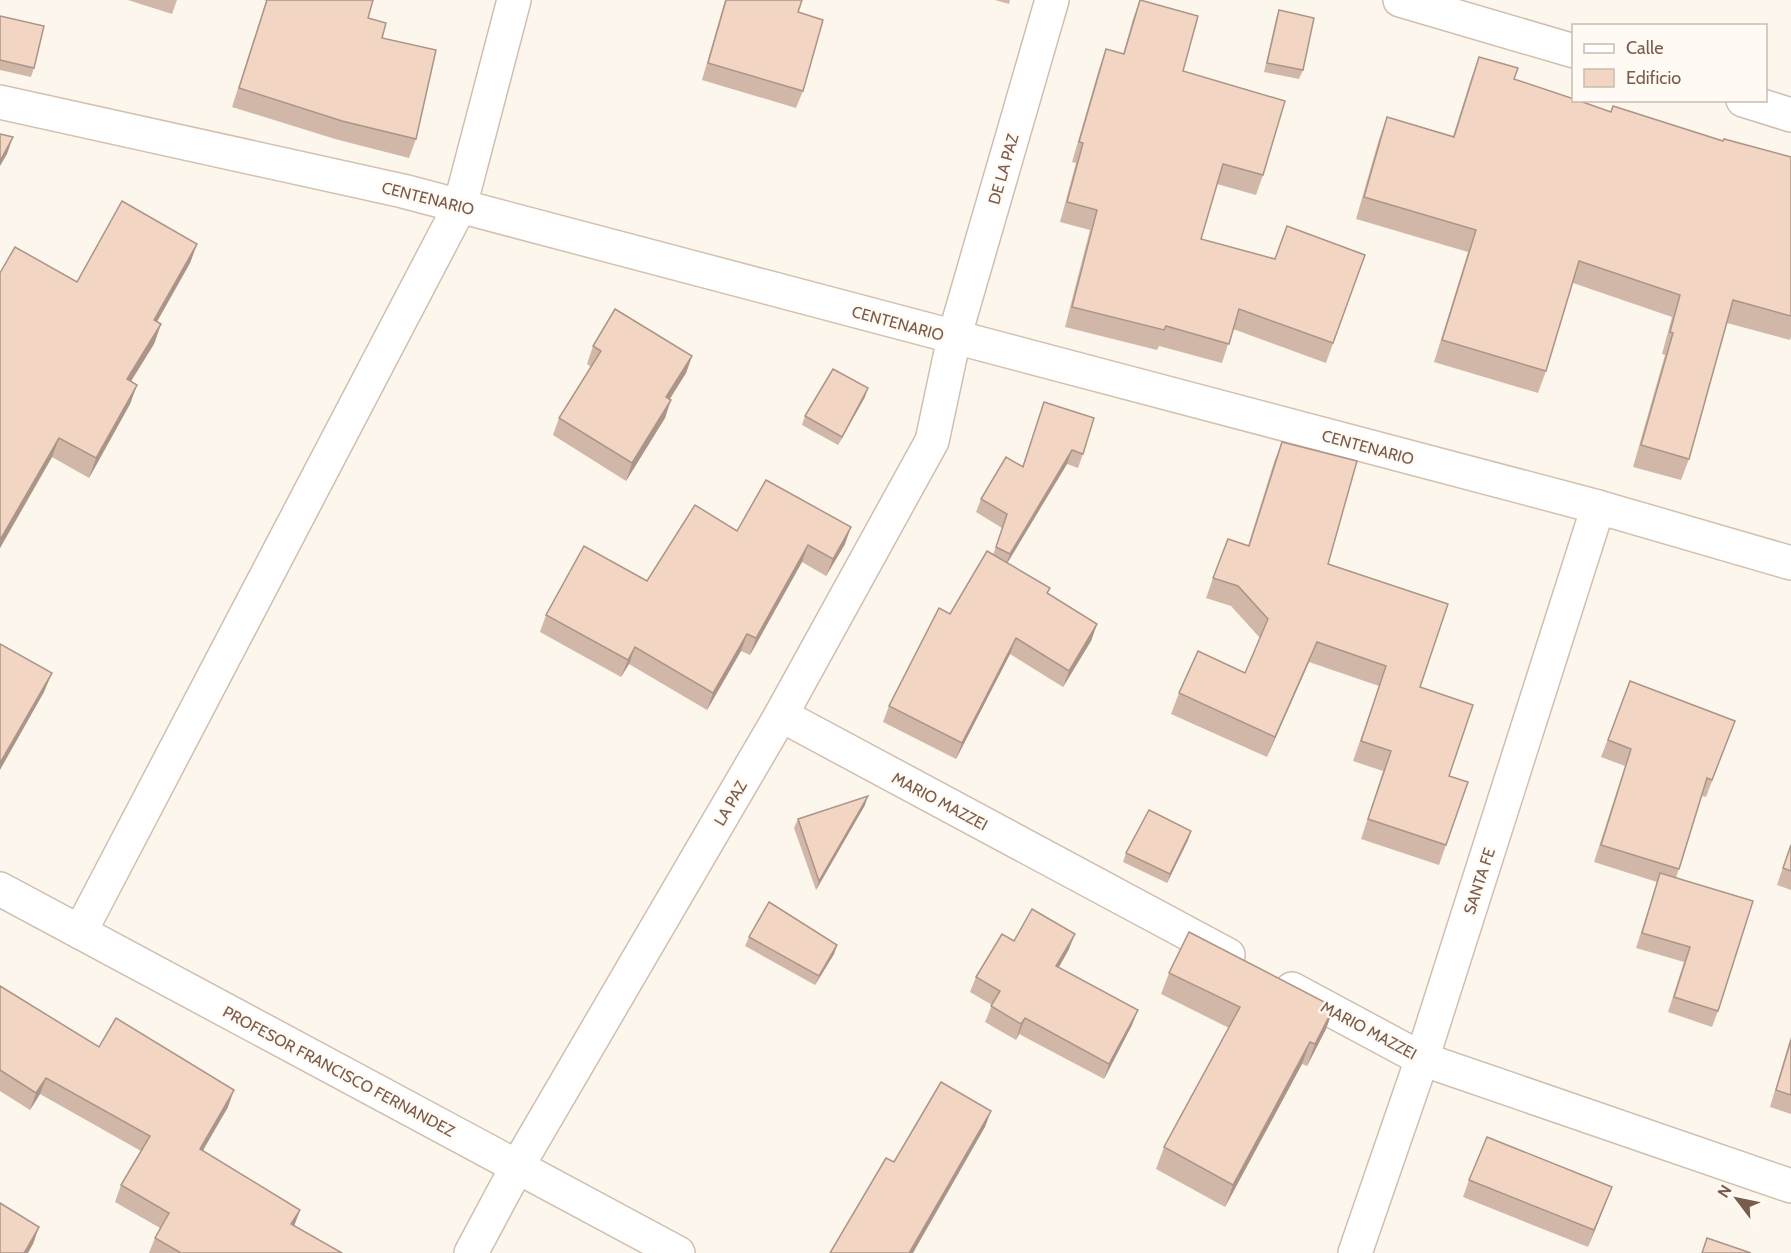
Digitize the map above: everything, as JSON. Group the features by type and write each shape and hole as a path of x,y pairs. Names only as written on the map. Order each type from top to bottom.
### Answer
{"street":[{"path":"80,932 460,206 514,0"},
{"name":"DE LA PAZ","path":"954,338 1052,0"},
{"path":"1400,0 1572,50"},
{"name":"CENTENARIO","path":"0,102 403,191 1598,507 1791,562"},
{"path":"1749,102 1791,115"},
{"name":"LA PAZ","path":"471,1253 517,1167 781,715 932,441 954,338"},
{"name":"SANTA FE","path":"1355,1253 1422,1059 1598,507"},
{"name":"MARIO MAZZEI","path":"781,715 1422,1059 1791,1186"},
{"name":"PROFESOR FRANCISCO FERNANDEZ","path":"0,889 678,1253"}],"building":[{"path":"267,0 373,0 368,18 386,23 382,38 436,50 416,139 342,121 239,88"},
{"path":"726,0 802,0 798,12 823,20 803,91 708,63"},
{"path":"1140,0 1198,16 1183,71 1285,101 1263,175 1223,164 1201,239 1275,259 1287,226 1365,255 1333,343 1239,309 1229,344 1166,326 1164,330 1072,307 1097,210 1067,202 1083,143 1079,142 1106,49 1124,54"},
{"path":"1279,10 1314,18 1303,70 1267,63"},
{"path":"0,16 44,26 34,68 0,60"},
{"path":"1479,57 1518,68 1514,79 1572,98 1572,102 1583,102 1611,112 1613,106 1723,141 1724,139 1791,157 1791,316 1733,300 1689,459 1641,445 1673,333 1670,332 1680,295 1579,261 1546,371 1442,340 1476,230 1364,197 1387,117 1454,137"},
{"path":"0,134 13,137 0,161"},
{"path":"122,201 197,244 154,320 161,324 127,379 137,385 96,458 59,438 0,540 0,273 15,247 77,282"},
{"path":"615,309 692,356 666,397 671,400 632,463 559,418 601,351 593,346"},
{"path":"833,369 868,388 842,437 805,416"},
{"path":"1044,402 1094,418 1083,454 1072,450 1010,554 996,547 1007,514 981,499 1006,457 1023,467"},
{"path":"1282,442 1357,461 1328,564 1448,604 1420,687 1473,705 1449,776 1468,782 1446,845 1368,819 1391,751 1361,741 1386,666 1317,642 1275,737 1179,693 1198,651 1245,673 1268,619 1238,586 1213,578 1228,539 1249,546"},
{"path":"766,480 851,527 833,559 808,545 756,638 747,634 713,693 635,647 628,660 546,615 584,546 647,581 695,505 737,531"},
{"path":"987,551 1050,588 1047,593 1097,624 1069,671 1016,638 962,743 889,706 939,608 950,614"},
{"path":"0,644 52,673 0,763"},
{"path":"1630,681 1735,721 1712,780 1707,778 1679,869 1601,845 1631,749 1608,740"},
{"path":"868,796 819,881 798,819"},
{"path":"1149,810 1191,831 1170,874 1126,853"},
{"path":"1791,845 1791,871 1783,868"},
{"path":"1660,873 1753,901 1718,1011 1674,997 1690,947 1642,933"},
{"path":"769,902 837,945 819,976 749,937"},
{"path":"1032,909 1075,934 1056,966 1138,1010 1109,1064 1025,1018 1021,1024 991,1006 1000,991 976,977 1002,934 1014,941"},
{"path":"1189,932 1334,1007 1315,1044 1310,1042 1233,1185 1164,1147 1240,1007 1169,973"},
{"path":"0,986 99,1047 116,1018 234,1090 200,1149 300,1210 291,1224 342,1253 181,1253 155,1238 169,1213 121,1185 150,1136 46,1078 36,1093 0,1070"},
{"path":"1791,1040 1791,1095 1776,1090"},
{"path":"941,1082 991,1111 909,1253 830,1253 886,1158 894,1162"},
{"path":"1487,1137 1612,1187 1594,1230 1469,1180"},
{"path":"0,1203 39,1227 24,1253 0,1253"},
{"path":"1707,1238 1751,1253 1702,1253"}]}
